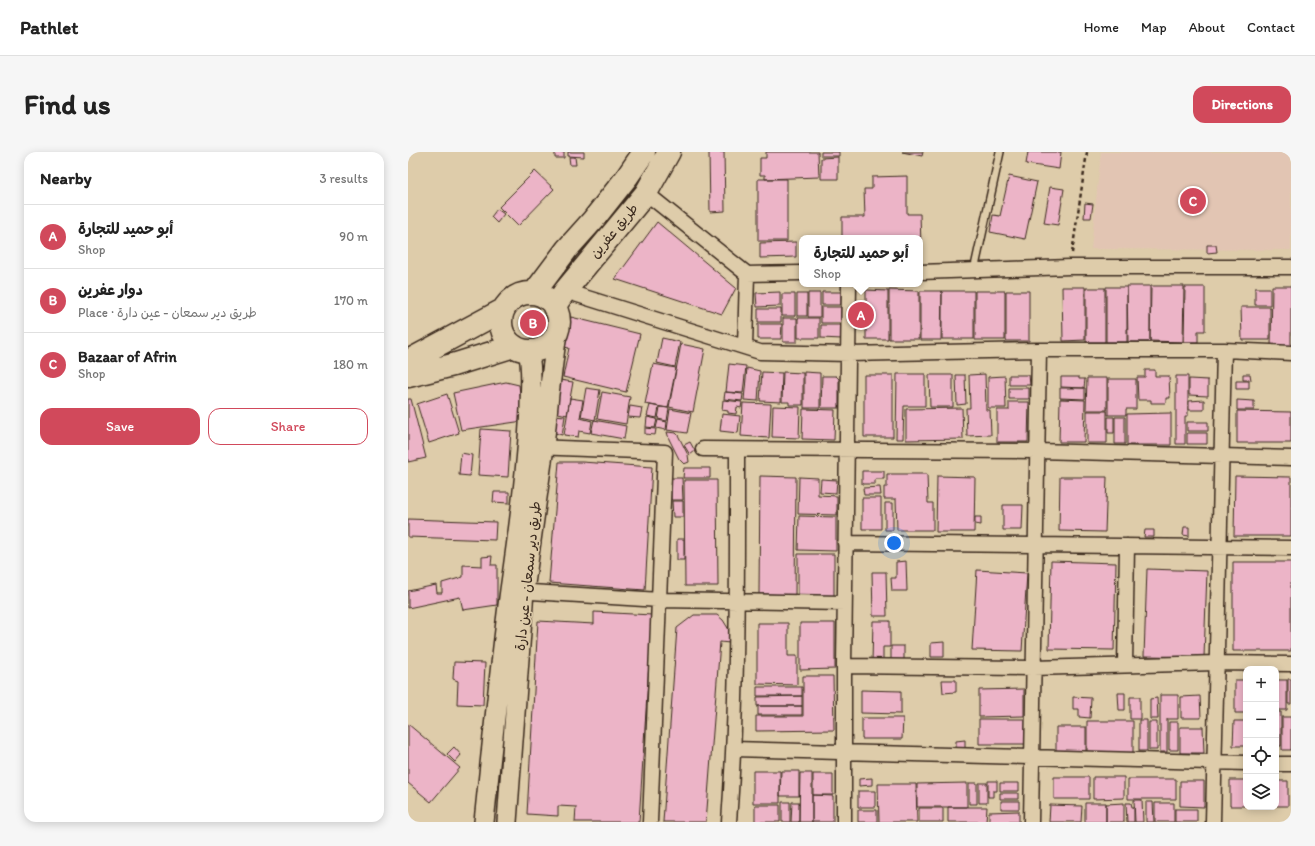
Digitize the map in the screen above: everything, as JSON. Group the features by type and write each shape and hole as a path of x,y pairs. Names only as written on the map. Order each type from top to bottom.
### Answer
{"main road":[{"name":"طريق عفرين","path":"534,293 567,249 603,208 644,152"},
{"name":"طريق عفرين","path":"560,299 646,193 669,152"},
{"path":"408,376 521,349 536,350 549,344 557,332 560,299 549,300 534,293 524,293 515,297 508,303 500,318 501,327 503,334 508,341 521,349"},
{"path":"408,361 503,310"},
{"name":"طريق دير سمعان - عين دارة","path":"484,822 499,677 517,591 536,447 549,394 557,332"},
{"name":"طريق دير سمعان - عين دارة","path":"521,349 530,359 536,447"},
{"name":"طريق دير سمعان - عين دارة","path":"506,822 517,591"}],"street":[{"path":"646,193 747,274 799,274"},
{"path":"923,272 1070,267 1291,267"},
{"path":"745,347 747,274"},
{"path":"844,822 844,603 849,287"},
{"path":"560,299 760,352 848,354 1039,350 1224,350 1291,353"},
{"path":"1031,822 1039,350"},
{"path":"1213,822 1224,350"},
{"path":"536,447 665,452 650,822"},
{"path":"703,449 1037,451 1291,458"},
{"path":"729,822 734,750 738,600 737,450"},
{"path":"845,543 1291,548"},
{"path":"1125,665 1127,546"},
{"path":"517,591 660,600 738,600 844,603"},
{"path":"844,666 1033,668 1216,663 1291,664"},
{"path":"734,750 1243,763"},
{"path":"1279,764 1291,764"}],"lane":[{"path":"974,271 1000,152"}],"path":[{"path":"1070,267 1087,152"}],"shaded area":[{"path":"1101,152 1291,152 1291,250 1091,249"}],"building":[{"path":"555,152 564,152 564,158 555,158"},
{"path":"568,152 584,152 584,157 568,156"},
{"path":"709,152 724,152 725,211 710,212"},
{"path":"766,152 818,152 819,177 765,179 765,175 760,175 760,158 766,158"},
{"path":"821,152 839,152 839,156 821,156"},
{"path":"902,152 923,152 922,156"},
{"path":"1028,152 1061,152 1059,169 1026,164"},
{"path":"569,157 575,157 576,165 570,165"},
{"path":"838,157 838,179 821,179 821,158"},
{"path":"535,171 554,189 518,226 499,207"},
{"path":"907,176 907,214 920,214 921,235 842,235 842,217 865,217 864,189 872,189 872,177"},
{"path":"1009,176 1037,182 1025,239 990,232 993,215 1000,216"},
{"path":"758,179 787,179 787,241 758,241"},
{"path":"1050,187 1064,189 1058,225 1044,223"},
{"path":"1085,203 1093,204 1091,218 1084,218"},
{"path":"497,209 504,214 497,223 491,217"},
{"path":"657,222 736,288 722,314 615,279"},
{"path":"796,242 796,257 760,258 760,243"},
{"path":"1207,245 1216,245 1217,252 1207,253"},
{"path":"1127,286 1150,286 1150,342 1128,342"},
{"path":"1151,286 1184,286 1183,342 1150,341"},
{"path":"1272,286 1291,286 1291,347 1271,347"},
{"path":"1062,287 1085,287 1085,340 1063,341"},
{"path":"1106,287 1127,287 1127,342 1106,342"},
{"path":"1185,287 1205,287 1205,331 1198,331 1198,342 1184,342"},
{"path":"1086,288 1105,288 1105,342 1086,342"},
{"path":"1255,288 1270,288 1270,305 1255,305"},
{"path":"866,290 888,291 888,339 866,339"},
{"path":"889,290 919,291 919,339 889,339"},
{"path":"920,291 942,291 941,340 920,340"},
{"path":"942,291 974,291 974,339 942,339"},
{"path":"975,291 1005,291 1005,340 975,340"},
{"path":"1006,291 1029,291 1029,341 1006,341"},
{"path":"780,292 780,306 757,307 756,293"},
{"path":"822,292 841,292 841,305 822,305"},
{"path":"808,293 820,293 820,317 808,317"},
{"path":"782,294 795,294 795,316 782,316"},
{"path":"797,294 807,294 807,316 797,316"},
{"path":"821,307 841,307 841,323 821,323"},
{"path":"1241,307 1270,307 1270,340 1242,340"},
{"path":"758,309 781,309 781,322 758,322"},
{"path":"571,317 640,334 626,392 563,377 569,348 564,347"},
{"path":"783,318 797,318 797,342 783,342"},
{"path":"798,318 819,318 819,338 798,338"},
{"path":"758,324 782,324 781,339 758,339"},
{"path":"821,325 842,325 842,339 821,338"},
{"path":"662,338 680,342 675,367 657,363"},
{"path":"681,344 705,349 693,412 669,407"},
{"path":"653,364 676,368 668,408 645,404"},
{"path":"729,364 746,366 743,393 726,392"},
{"path":"747,368 760,371 758,401 744,400"},
{"path":"1145,370 1155,370 1155,376 1169,376 1170,398 1166,398 1166,403 1151,403 1151,400 1138,400 1137,377 1145,377"},
{"path":"762,372 782,373 781,402 760,401"},
{"path":"783,372 803,373 803,405 789,405 789,402 782,402"},
{"path":"804,372 820,373 820,408 804,408"},
{"path":"897,374 925,374 925,406 904,406 903,439 896,439"},
{"path":"985,374 986,410 990,410 991,435 967,436 966,408 970,408 969,375"},
{"path":"1243,374 1250,374 1251,380 1243,380"},
{"path":"864,375 893,375 893,437 864,437"},
{"path":"929,375 953,375 953,407 930,407"},
{"path":"956,375 965,375 966,404 957,405"},
{"path":"1009,375 1029,375 1030,385 1009,385"},
{"path":"822,376 836,376 839,379 839,408 821,408"},
{"path":"1005,376 1006,408 988,408 988,377"},
{"path":"1176,376 1188,376 1188,416 1185,416 1185,444 1176,444"},
{"path":"1061,377 1079,377 1079,379 1085,379 1084,388 1061,387"},
{"path":"1087,378 1107,378 1107,410 1086,410"},
{"path":"1108,379 1136,379 1136,409 1126,409 1126,415 1108,415"},
{"path":"1189,379 1208,380 1208,396 1189,395"},
{"path":"560,380 573,382 567,415 554,412"},
{"path":"1236,381 1249,381 1249,389 1236,389"},
{"path":"506,382 519,385 523,421 461,430 453,393"},
{"path":"586,388 600,390 595,420 581,417"},
{"path":"1009,388 1029,388 1029,399 1009,399"},
{"path":"1060,388 1085,388 1085,399 1060,398"},
{"path":"602,392 630,397 626,424 597,419"},
{"path":"725,392 743,394 742,401 724,399"},
{"path":"447,394 459,433 429,443 417,404"},
{"path":"570,398 583,400 580,418 592,421 590,433 579,431 578,437 564,435"},
{"path":"408,399 411,399 426,458 408,462"},
{"path":"1060,399 1085,400 1084,442 1059,442"},
{"path":"723,400 742,402 741,408 737,407 736,414 728,413 728,411 722,410"},
{"path":"1204,400 1204,410 1189,410 1189,401"},
{"path":"1237,400 1254,401 1254,410 1237,410"},
{"path":"1009,402 1029,402 1028,442 997,442 997,410 1009,410"},
{"path":"743,403 771,404 769,438 741,436"},
{"path":"650,405 659,407 657,418 647,416"},
{"path":"630,406 642,408 640,418 628,417"},
{"path":"773,406 800,407 799,438 772,437"},
{"path":"660,407 669,408 667,421 658,419"},
{"path":"962,408 963,439 906,440 906,409"},
{"path":"670,409 691,413 687,433 667,430"},
{"path":"803,409 835,410 834,440 802,439"},
{"path":"1087,411 1107,411 1107,443 1087,443"},
{"path":"1237,411 1291,412 1291,443 1237,443"},
{"path":"1171,413 1171,445 1127,445 1127,414"},
{"path":"722,414 740,416 738,433 720,431"},
{"path":"554,415 565,416 562,435 555,433 552,429"},
{"path":"647,417 657,419 655,428 646,427"},
{"path":"1108,417 1114,417 1114,433 1108,433"},
{"path":"1115,417 1125,417 1125,444 1115,444"},
{"path":"594,420 626,426 624,439 591,433"},
{"path":"658,420 667,422 666,430 656,428"},
{"path":"1187,422 1208,422 1208,431 1187,431"},
{"path":"645,428 656,429 655,435 645,434"},
{"path":"481,429 511,431 508,477 478,475"},
{"path":"667,432 676,433 678,435 688,455 689,462 684,464 679,459"},
{"path":"1187,433 1207,433 1207,444 1187,444"},
{"path":"690,442 695,451 690,455 684,445"},
{"path":"461,453 472,455 470,476 459,475"},
{"path":"559,462 582,462 652,467 645,590 549,583"},
{"path":"684,468 710,468 710,478 683,478"},
{"path":"862,471 884,471 884,479 875,479 875,484 862,484"},
{"path":"887,474 927,474 928,503 933,503 933,530 897,530 896,499 884,499 884,487 887,487"},
{"path":"760,476 796,477 795,595 759,594"},
{"path":"937,476 975,477 974,532 936,532"},
{"path":"1235,476 1291,477 1291,536 1234,536"},
{"path":"799,477 818,478 818,495 837,496 837,515 798,514"},
{"path":"1060,477 1107,477 1105,532 1059,531"},
{"path":"671,478 682,478 683,500 671,500"},
{"path":"821,479 837,480 836,493 820,492"},
{"path":"684,480 717,480 718,586 685,586"},
{"path":"880,487 881,495 864,495 863,488"},
{"path":"494,492 509,492 509,503 493,502"},
{"path":"862,498 881,498 881,529 862,529"},
{"path":"672,501 683,501 683,517 673,517"},
{"path":"885,503 893,503 893,530 885,530"},
{"path":"1003,505 1023,505 1022,530 1003,530"},
{"path":"799,516 836,517 836,551 798,550"},
{"path":"975,517 981,517 981,525 975,524"},
{"path":"408,519 496,522 495,540 408,537"},
{"path":"1184,527 1189,527 1189,536 1183,535"},
{"path":"1145,530 1154,530 1154,537 1144,537"},
{"path":"677,539 684,539 684,560 677,560"},
{"path":"798,554 834,554 834,598 798,598"},
{"path":"492,556 491,565 497,565 497,605 463,610 460,597 408,608 408,591 436,585 437,593 442,593 442,583 463,577 463,565 482,566 482,557"},
{"path":"906,561 907,591 892,591 891,578 896,578 896,562"},
{"path":"1051,561 1116,563 1114,650 1049,649"},
{"path":"1233,562 1291,562 1291,651 1233,651"},
{"path":"1147,569 1207,571 1204,657 1144,656"},
{"path":"977,570 1027,573 1022,651 972,650"},
{"path":"872,572 886,572 887,616 873,616"},
{"path":"594,612 652,615 639,822 575,822 576,807 558,806 558,816 527,814 538,621 594,624"},
{"path":"694,615 717,615 723,620 731,633 730,643 720,642 706,822 663,822 677,628"},
{"path":"873,621 890,621 890,647 883,647 883,662 872,662"},
{"path":"757,623 788,623 788,656 797,656 797,685 757,684"},
{"path":"800,623 835,623 835,669 800,670"},
{"path":"944,642 944,657 931,657 931,643"},
{"path":"891,646 904,646 904,661 891,661"},
{"path":"454,662 485,663 483,705 457,704 458,681 453,679"},
{"path":"803,676 833,676 834,730 756,731 756,716 803,716"},
{"path":"1288,679 1291,679 1291,704 1288,704"},
{"path":"942,680 956,680 956,692 943,693"},
{"path":"1235,680 1243,680 1243,713 1235,713"},
{"path":"1279,680 1287,680 1287,710 1279,710"},
{"path":"757,687 802,687 802,696 757,696"},
{"path":"1024,689 1024,716 979,717 979,690"},
{"path":"861,690 901,691 901,714 861,713"},
{"path":"1118,693 1125,693 1125,710 1119,710"},
{"path":"1160,695 1178,695 1178,719 1167,719 1167,752 1160,752"},
{"path":"802,696 802,706 757,706 757,697"},
{"path":"1200,696 1201,718 1181,718 1181,697"},
{"path":"1073,697 1091,698 1090,718 1079,717 1079,709 1073,709"},
{"path":"1130,697 1140,697 1140,719 1130,719"},
{"path":"1157,698 1158,719 1150,719 1150,699"},
{"path":"758,706 802,706 802,715 758,715"},
{"path":"1279,712 1281,712 1281,746 1279,746"},
{"path":"1282,717 1291,717 1291,750 1282,750"},
{"path":"862,718 903,718 902,739 862,739"},
{"path":"979,719 1026,719 1026,744 979,744"},
{"path":"1139,720 1147,720 1147,751 1139,751"},
{"path":"1087,721 1133,721 1133,753 1087,753"},
{"path":"1234,721 1243,721 1243,746 1233,746"},
{"path":"1149,722 1157,722 1157,750 1149,750"},
{"path":"1169,722 1178,722 1178,750 1169,750"},
{"path":"408,724 460,768 431,802 408,783"},
{"path":"1056,727 1086,727 1086,751 1056,751"},
{"path":"1180,727 1203,727 1204,753 1180,753"},
{"path":"965,740 965,749 956,749 956,741"},
{"path":"454,747 461,755 455,762 447,754"},
{"path":"753,771 780,771 780,803 753,803"},
{"path":"781,771 799,771 799,796 780,796"},
{"path":"800,773 812,773 812,822 799,822"},
{"path":"813,774 833,774 833,795 813,795"},
{"path":"1054,777 1089,777 1089,799 1054,799"},
{"path":"1093,777 1124,777 1124,798 1093,799"},
{"path":"872,778 872,785 859,786 859,779"},
{"path":"1128,779 1176,779 1176,799 1128,799"},
{"path":"1230,780 1243,780 1243,806 1230,806"},
{"path":"988,781 997,781 997,791 993,791 993,797 988,797"},
{"path":"1180,781 1204,781 1204,807 1180,806"},
{"path":"1279,781 1288,781 1288,806 1279,806"},
{"path":"967,783 967,807 917,807 917,784"},
{"path":"969,783 977,783 977,804 969,804"},
{"path":"979,783 987,783 987,803 979,803"},
{"path":"1000,783 1019,783 1019,791 1000,791"},
{"path":"878,784 916,784 917,822 879,822"},
{"path":"858,791 875,791 875,807 858,807"},
{"path":"1000,793 1018,793 1018,799 1000,799"},
{"path":"812,795 833,796 833,822 812,822"},
{"path":"1134,800 1142,800 1143,822 1135,822"},
{"path":"1001,801 1019,801 1019,809 1001,809"},
{"path":"782,802 790,802 790,822 782,822"},
{"path":"792,802 799,802 799,822 791,822"},
{"path":"1146,802 1153,802 1154,822 1146,822"},
{"path":"1085,803 1106,803 1106,822 1085,822"},
{"path":"1124,803 1124,822 1106,822 1106,804"},
{"path":"1126,803 1131,803 1132,807 1134,807 1134,822 1127,822"},
{"path":"1155,803 1174,803 1174,822 1155,822"},
{"path":"755,805 780,805 780,822 755,822"},
{"path":"1050,805 1082,806 1081,822 1049,822"},
{"path":"948,807 987,807 986,822 948,822"},
{"path":"919,808 943,808 943,822 919,822"},
{"path":"1175,809 1197,809 1197,822 1175,822"},
{"path":"858,810 877,810 877,822 858,822"},
{"path":"1019,811 1019,822 989,822 989,812"}],"place":[{"name":"Bazaar of Afrin","path":"1193,201"},
{"name":"أبو حميد للتجارة","path":"861,315"},
{"name":"دوار عفرين","path":"533,323"}]}
